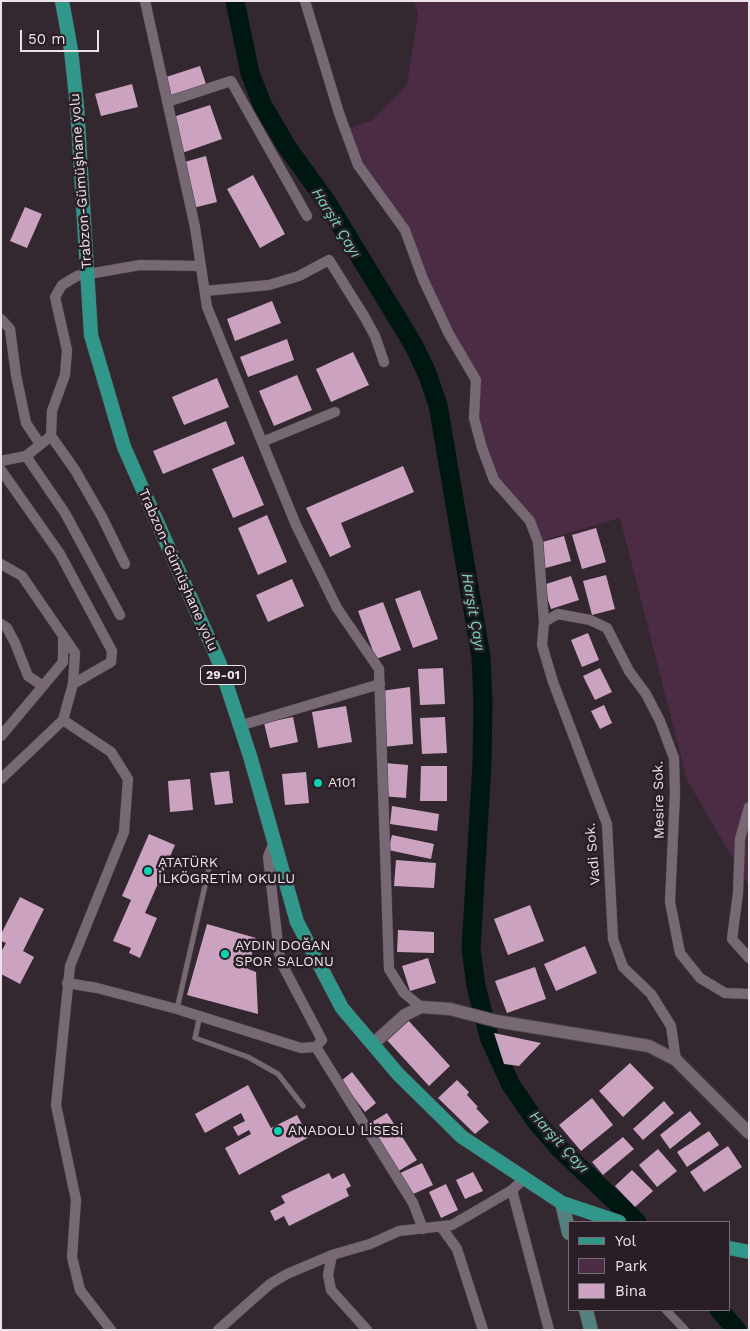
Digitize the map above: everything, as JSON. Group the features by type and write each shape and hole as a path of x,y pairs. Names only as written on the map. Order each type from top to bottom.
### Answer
{"main road":[{"name":"Trabzon-Gümüşhane yolu","path":"62,1 71,50 77,106 91,336 124,447 219,662 275,839 297,922 342,1008 398,1074 462,1137 562,1203 614,1221"},
{"path":"562,1203 568,1229"},
{"path":"730,1248 749,1252"},
{"path":"586,1311 591,1330"}],"street":[{"path":"145,1 195,228 207,307 296,525 337,608 380,669 389,969 404,993 421,1007"},
{"name":"Vadi Sok.","path":"305,1 339,113 358,165 405,230 434,302 476,380 474,418 482,448 494,480 530,521 538,542 544,622 542,645 553,682 607,824 613,939 623,967 651,994 672,1026 676,1060"},
{"path":"167,102 231,81 307,216"},
{"path":"205,291 269,285 299,276 329,260 375,336 384,362"},
{"path":"125,564 93,501 51,436 52,411 65,375 68,350 55,298 62,285 77,276 140,265 201,266"},
{"path":"1,319 10,329 16,375 26,423 40,444"},
{"path":"262,442 335,412"},
{"path":"1,461 26,456 51,436"},
{"path":"26,456 65,513 120,615"},
{"path":"1,470 60,554 112,651 111,662 73,684"},
{"path":"1,564 22,576 75,653 73,684 63,720 1,779"},
{"name":"Mesire Sok.","path":"544,622 558,614 590,620 607,628 629,671 646,694 660,721 674,758 675,793 670,902 680,953 700,978 725,993 749,994"},
{"path":"1,624 7,628 15,643 28,676 43,686"},
{"path":"1,736 63,662 63,634"},
{"path":"239,726 380,684"},
{"path":"63,720 111,752 128,779 124,832 70,966 56,1106 76,1200 72,1257 80,1290 111,1330"},
{"path":"749,807 740,838 738,893 732,939 749,958"},
{"path":"67,983 97,988 200,1015 301,1048 316,1046 322,1040 283,966 279,952 268,858 275,839"},
{"path":"373,1044 405,1015 421,1007 450,1009 496,1021 649,1046 676,1060 749,1133"},
{"path":"316,1046 413,1203 423,1229"},
{"path":"218,1330 270,1284 332,1255 370,1244 399,1230 442,1228 459,1222 512,1190 525,1178"},
{"path":"512,1190 549,1330"},
{"path":"442,1228 457,1249 483,1330"},
{"path":"332,1255 328,1275 331,1290 367,1330"},
{"path":"667,1311 685,1330"}],"lane":[{"path":"177,1009 209,868"},
{"path":"200,1015 196,1038 248,1057 278,1074 303,1106"}],"green space":[{"path":"414,1 749,1 749,886 687,780 620,518 538,542 530,521 494,480 474,418 476,380 405,230 358,165 345,129 371,121 407,85 418,14"}],"building":[{"path":"200,66 207,87 167,100 160,79"},
{"path":"132,84 138,107 101,116 95,94"},
{"path":"210,105 222,139 182,153 170,118"},
{"path":"206,156 217,202 193,208 181,163"},
{"path":"253,175 285,234 260,248 227,189"},
{"path":"25,207 42,214 27,248 10,241"},
{"path":"272,301 281,323 235,341 227,319"},
{"path":"287,339 294,360 248,377 240,357"},
{"path":"353,352 369,385 331,402 316,369"},
{"path":"297,375 312,410 274,426 259,391"},
{"path":"217,378 229,407 184,425 172,397"},
{"path":"226,421 235,444 163,474 153,451"},
{"path":"243,456 264,505 233,518 212,469"},
{"path":"403,466 414,492 341,523 351,547 330,557 306,508"},
{"path":"267,515 287,562 258,575 238,528"},
{"path":"596,528 606,562 582,569 572,535"},
{"path":"564,536 571,561 542,569 535,544"},
{"path":"606,575 615,609 592,615 583,581"},
{"path":"571,576 579,600 551,609 543,585"},
{"path":"292,579 304,606 268,622 256,595"},
{"path":"420,590 438,639 413,648 395,599"},
{"path":"383,602 401,650 376,659 358,611"},
{"path":"588,633 599,660 582,667 571,640"},
{"path":"443,668 445,704 420,705 418,669"},
{"path":"600,668 612,692 595,700 583,676"},
{"path":"410,687 413,744 383,747 381,691"},
{"path":"604,705 612,723 600,729 591,711"},
{"path":"346,706 352,742 318,748 312,712"},
{"path":"293,717 298,742 270,748 264,723"},
{"path":"445,717 447,753 422,754 420,718"},
{"path":"385,763 408,765 406,798 382,796"},
{"path":"421,766 447,766 447,801 420,801"},
{"path":"229,771 233,803 215,805 210,773"},
{"path":"306,772 309,803 285,805 282,774"},
{"path":"190,779 193,810 170,812 168,781"},
{"path":"392,806 439,814 437,831 390,824"},
{"name":"ATATÜRK İLKÖGRETİM OKULU","path":"149,834 175,845 145,913 157,918 140,958 129,953 131,948 113,941 131,900 122,896"},
{"path":"392,835 434,844 431,859 388,850"},
{"path":"396,860 436,863 434,888 394,886"},
{"path":"20,897 44,909 23,951 34,957 20,984 1,974 1,952 6,943 1,941 1,934"},
{"path":"530,905 544,941 508,955 494,919"},
{"name":"AYDIN DOĞAN SPOR SALONU","path":"207,924 256,938 248,969 256,972 258,1014 187,995"},
{"path":"398,930 434,932 434,953 397,952"},
{"path":"585,946 597,973 556,991 544,964"},
{"path":"428,958 436,983 410,991 402,966"},
{"path":"535,967 546,999 507,1013 495,981"},
{"path":"407,1019 450,1066 429,1086 386,1039"},
{"path":"494,1033 541,1043 519,1066 504,1064"},
{"path":"630,1063 654,1088 623,1117 599,1091"},
{"path":"352,1072 376,1103 365,1112 341,1081"},
{"path":"457,1080 469,1092 467,1095 489,1122 475,1134 438,1098"},
{"name":"ANADOLU LİSESİ","path":"248,1085 271,1128 297,1115 309,1137 239,1175 225,1148 251,1134 249,1130 238,1136 233,1127 245,1121 241,1113 205,1133 195,1114"},
{"path":"592,1098 613,1125 581,1151 559,1125"},
{"path":"664,1101 674,1113 643,1140 633,1129"},
{"path":"690,1111 701,1124 670,1149 660,1135"},
{"path":"387,1113 417,1160 397,1172 367,1125"},
{"path":"709,1131 719,1145 687,1167 677,1152"},
{"path":"623,1137 634,1149 603,1175 592,1162"},
{"path":"728,1146 742,1167 704,1192 690,1172"},
{"path":"658,1149 677,1171 657,1187 639,1165"},
{"path":"422,1163 433,1185 409,1196 398,1174"},
{"path":"632,1170 653,1191 635,1207 615,1186"},
{"path":"473,1172 483,1191 465,1199 456,1180"},
{"path":"329,1173 332,1179 344,1173 351,1186 346,1189 349,1196 289,1226 284,1216 275,1221 270,1211 285,1203 281,1196"},
{"path":"446,1184 458,1210 441,1218 429,1192"}],"waterway":[{"name":"Harşit Çayı","path":"235,1 250,73 262,104 287,147 326,201 413,344 427,373 438,405 481,657 483,702 482,763 471,949 476,986 489,1037 511,1085 535,1120 560,1149 636,1221"},
{"name":"Harşit Çayı","path":"720,1311 737,1330"}],"place":[{"name":"A101","path":"318,783"},
{"name":"ATATÜRK İLKÖGRETİM OKULU","path":"148,871"},
{"name":"AYDIN DOĞAN SPOR SALONU","path":"225,954"},
{"name":"ANADOLU LİSESİ","path":"278,1131"}]}
